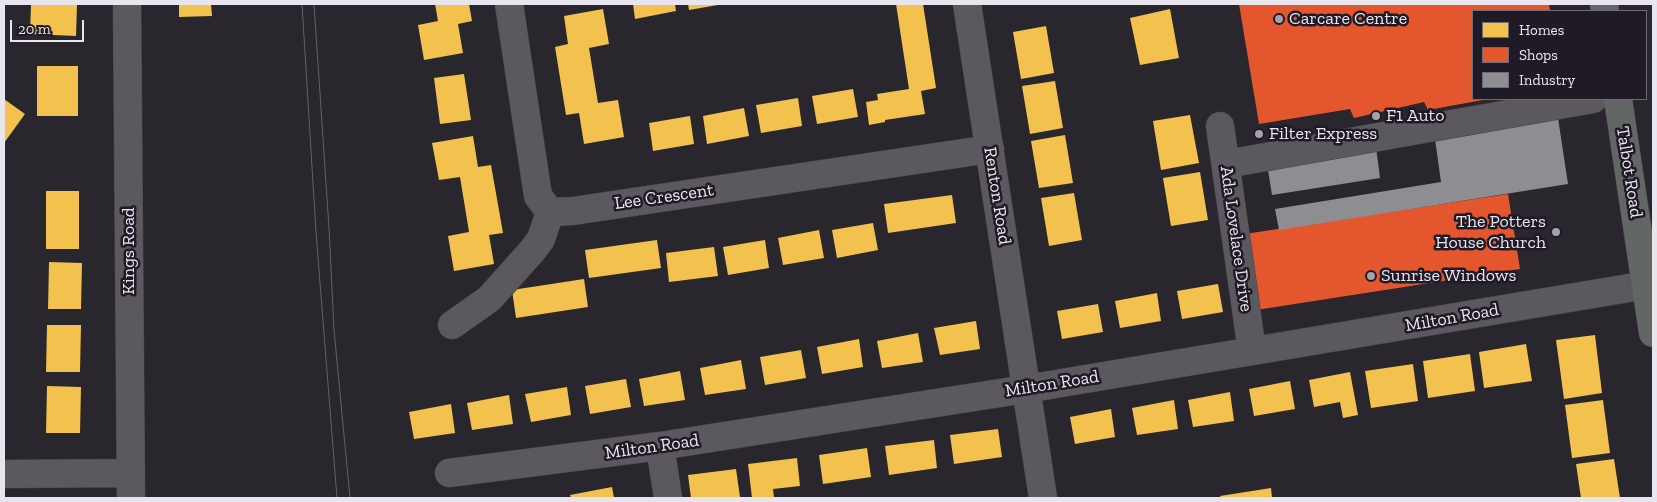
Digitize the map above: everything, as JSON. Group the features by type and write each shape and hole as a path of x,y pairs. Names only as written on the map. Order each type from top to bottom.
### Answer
{"main road":[{"name":"Talbot Road","path":"1618,100 1650,285 1653,333"}],"street":[{"name":"Kings Road","path":"127,4 130,486"},
{"path":"452,325 489,299 532,251 541,239 550,212 538,196 508,4"},
{"name":"Renton Road","path":"967,4 1042,498"},
{"path":"1226,164 1588,100"},
{"name":"Ada Lovelace Drive","path":"1220,126 1252,351"},
{"name":"Lee Crescent","path":"550,212 572,211 990,149"},
{"name":"Milton Road","path":"450,474 660,446 1026,389 1650,285"},
{"path":"660,446 668,498"},
{"path":"4,474 130,486"}],"building: Homes":[{"path":"31,4 77,5 76,36 30,34"},
{"path":"179,4 211,4 212,16 179,17"},
{"path":"435,4 469,4 472,21 458,24 463,53 424,60 418,25 438,21"},
{"path":"633,4 675,4 676,11 635,19"},
{"path":"688,4 718,4 718,5 689,10"},
{"path":"896,4 923,4 936,88 921,91 925,114 885,120 885,122 869,125 866,102 878,100 877,94 909,89"},
{"path":"603,9 609,44 589,48 598,103 618,100 624,137 584,144 579,113 566,115 555,47 568,44 564,16"},
{"path":"1170,9 1179,58 1140,65 1130,18"},
{"path":"1046,26 1054,73 1021,79 1013,32"},
{"path":"37,66 78,66 78,116 37,116"},
{"path":"464,74 471,120 440,124 434,78"},
{"path":"1055,81 1063,128 1030,134 1022,86"},
{"path":"853,89 858,117 817,124 812,96"},
{"path":"798,98 802,126 761,133 756,105"},
{"path":"4,99 25,114 4,143"},
{"path":"744,108 749,136 707,144 703,116"},
{"path":"1190,115 1199,163 1161,170 1153,121"},
{"path":"690,116 694,144 653,151 649,123"},
{"path":"1065,135 1073,183 1039,188 1031,141"},
{"path":"473,136 478,167 491,165 503,233 489,235 494,264 454,271 448,236 469,232 460,177 439,180 432,143"},
{"path":"1200,172 1208,220 1171,226 1163,178"},
{"path":"46,191 79,191 79,249 46,249"},
{"path":"1074,193 1082,240 1049,246 1041,198"},
{"path":"952,195 956,223 888,233 884,204"},
{"path":"873,223 878,250 837,258 832,230"},
{"path":"819,230 824,258 783,265 778,238"},
{"path":"657,240 661,268 589,278 585,250"},
{"path":"765,240 769,268 728,275 723,247"},
{"path":"714,247 718,276 669,282 666,253"},
{"path":"49,262 82,263 81,309 48,309"},
{"path":"584,279 588,307 516,318 512,290"},
{"path":"1218,284 1223,312 1182,319 1177,291"},
{"path":"1157,293 1161,321 1120,328 1115,301"},
{"path":"1098,304 1103,332 1062,339 1057,311"},
{"path":"976,321 980,349 940,355 934,328"},
{"path":"47,325 81,325 80,372 46,372"},
{"path":"918,333 923,362 882,368 877,341"},
{"path":"1595,335 1602,393 1564,399 1556,340"},
{"path":"859,339 863,367 822,374 817,347"},
{"path":"1526,344 1532,381 1484,388 1479,352"},
{"path":"801,350 806,378 765,385 760,357"},
{"path":"1470,354 1475,391 1428,398 1423,361"},
{"path":"741,360 746,389 705,395 700,368"},
{"path":"1413,364 1418,401 1371,408 1365,371"},
{"path":"680,371 685,400 644,406 639,379"},
{"path":"1350,372 1358,415 1343,418 1340,402 1314,407 1309,380"},
{"path":"626,379 631,407 590,414 585,386"},
{"path":"1290,381 1295,409 1254,416 1249,389"},
{"path":"47,386 81,387 80,433 46,433"},
{"path":"567,387 571,415 531,422 525,394"},
{"path":"1230,392 1234,421 1193,427 1188,400"},
{"path":"509,395 513,424 472,430 467,403"},
{"path":"1174,400 1178,429 1137,435 1132,408"},
{"path":"1603,400 1610,453 1572,458 1565,405"},
{"path":"451,404 455,433 414,439 409,412"},
{"path":"1111,409 1115,437 1075,444 1070,417"},
{"path":"998,429 1002,457 954,464 950,435"},
{"path":"934,440 937,468 889,475 885,446"},
{"path":"867,448 871,477 823,484 819,455"},
{"path":"797,458 800,486 773,489 774,498 752,498 748,464"},
{"path":"1614,459 1620,498 1581,498 1576,464"},
{"path":"736,469 740,497 691,498 688,475"},
{"path":"612,487 614,498 571,498 570,495"},
{"path":"1271,488 1272,498 1221,498 1220,496"}],"building: Shops":[{"path":"1239,4 1549,4 1550,10 1472,10 1472,100 1483,100 1428,110 1424,102 1354,118 1350,109 1259,124"},
{"path":"1508,194 1520,269 1256,310 1245,234"}],"building: Industry":[{"path":"1558,118 1568,184 1279,230 1275,209 1441,182 1435,139"},
{"path":"1376,147 1380,178 1272,195 1267,164"}],"tram line":[{"path":"302,4 316,232 337,498"},
{"path":"314,4 334,330 350,498"}],"place":[{"name":"Carcare Centre","path":"1279,19"},
{"name":"F1 Auto","path":"1376,116"},
{"name":"Filter Express","path":"1259,134"},
{"name":"The Potters House Church","path":"1556,232"},
{"name":"Sunrise Windows","path":"1371,276"}]}
